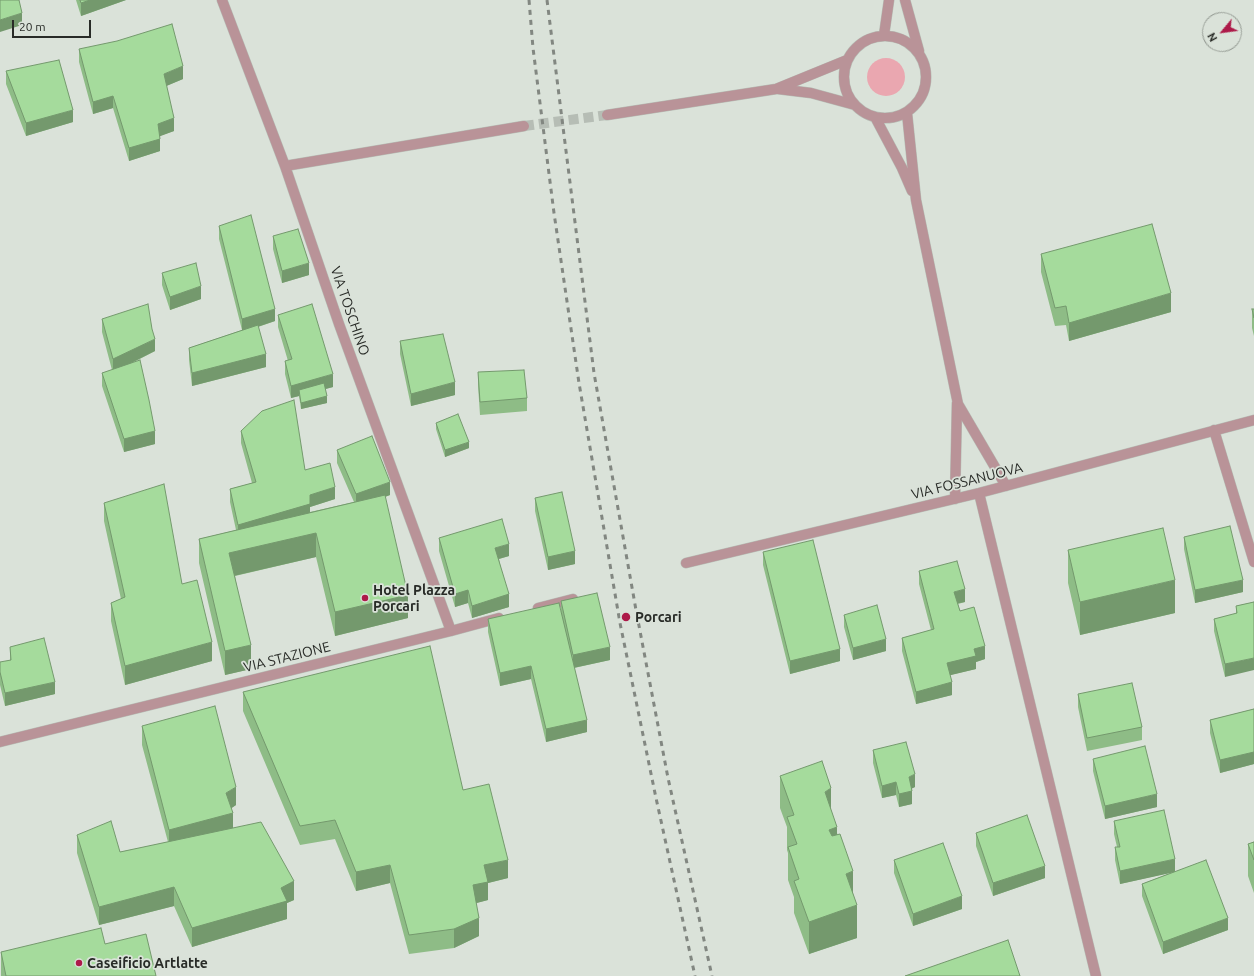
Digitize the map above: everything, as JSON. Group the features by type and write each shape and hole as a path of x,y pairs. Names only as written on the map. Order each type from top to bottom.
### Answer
{"street":[{"name":"VIA TOSCHINO","path":"222,0 285,166 340,324 451,631"},
{"path":"884,35 889,0"},
{"path":"905,0 919,53 925,65 927,79 924,92 918,104 907,113 886,119 867,115 855,105 849,97 844,79 844,69 853,50 862,42 872,37 884,35 897,37 909,43 919,53"},
{"path":"607,115 776,89 847,60"},
{"path":"776,89 811,93 855,105"},
{"path":"907,113 916,200 957,401 1006,486"},
{"path":"875,117 902,168 916,200"},
{"path":"285,166 524,126"},
{"path":"955,499 957,401"},
{"name":"VIA FOSSANUOVA","path":"686,563 979,493 1254,420"},
{"path":"1214,430 1254,562"},
{"path":"979,493 1096,976"},
{"path":"527,611 580,597"},
{"name":"VIA STAZIONE","path":"0,742 512,615"}],"shaded area":[{"path":"882,58 890,58 900,63 904,70 904,84 900,91 890,96 882,96 872,91 870,88 867,81 867,73 872,63 875,61"}],"building":[{"path":"0,0 19,0 22,13 0,20"},
{"path":"80,0 90,0 81,3"},
{"path":"172,24 183,66 164,74 174,118 158,124 160,139 129,148 113,96 93,102 79,49 117,41"},
{"path":"59,60 73,110 26,123 6,71"},
{"path":"251,215 275,309 242,319 219,226"},
{"path":"1152,224 1171,293 1069,323 1066,306 1055,308 1041,254"},
{"path":"298,229 309,263 282,271 273,236"},
{"path":"196,263 201,286 170,297 162,273"},
{"path":"148,304 155,339 113,359 102,319"},
{"path":"312,304 333,374 291,386 285,361 292,359 278,315"},
{"path":"258,325 266,354 192,373 189,348"},
{"path":"443,334 455,382 411,394 400,341"},
{"path":"140,360 155,431 124,439 102,373"},
{"path":"524,370 527,398 480,402 478,372"},
{"path":"324,383 327,396 301,403 299,390"},
{"path":"294,400 305,470 330,463 335,487 310,495 310,504 238,525 230,489 256,482 241,431 262,411"},
{"path":"458,414 469,442 445,450 436,423"},
{"path":"372,436 390,482 356,494 337,450"},
{"path":"164,484 182,584 197,580 212,642 125,666 111,603 125,597 104,503"},
{"path":"562,492 575,551 548,557 535,498"},
{"path":"385,495 408,595 335,612 316,533 229,553 251,645 225,651 199,539"},
{"path":"502,519 509,544 495,548 509,594 472,606 468,590 455,594 439,538"},
{"path":"1230,526 1243,580 1195,590 1184,537"},
{"path":"1163,528 1175,580 1080,602 1068,550"},
{"path":"813,540 840,649 790,661 763,552"},
{"path":"957,561 965,589 954,592 960,611 974,607 985,646 974,649 976,656 947,663 952,682 916,692 902,638 934,629 919,571"},
{"name":"Porcari","path":"597,593 610,647 573,655 561,601"},
{"path":"1254,602 1254,658 1225,664 1214,619 1237,613 1236,606"},
{"path":"559,603 587,720 546,729 531,666 500,673 488,619"},
{"path":"877,605 886,639 853,648 844,615"},
{"path":"44,638 55,682 5,693 0,672 0,662 11,660 10,647"},
{"path":"430,646 463,790 489,784 508,860 484,865 488,882 473,885 479,918 454,929 409,935 390,865 356,872 335,820 300,826 243,692"},
{"path":"1132,683 1142,727 1087,738 1078,694"},
{"path":"215,706 236,787 226,793 233,813 169,830 142,726"},
{"path":"1254,709 1254,752 1220,760 1210,720"},
{"path":"906,742 915,774 909,777 912,791 899,794 896,782 882,786 873,750"},
{"path":"1145,746 1157,794 1105,806 1093,759"},
{"path":"822,761 831,788 825,792 837,827 829,830 832,836 840,834 853,871 846,874 857,905 809,922 794,881 799,879 788,847 797,844 787,817 794,815 780,776"},
{"path":"1164,810 1175,859 1120,871 1115,847 1120,847 1114,821"},
{"path":"1027,815 1045,866 993,883 976,833"},
{"path":"111,821 120,852 261,822 294,881 281,888 287,901 192,928 174,887 99,907 77,835"},
{"path":"1254,842 1254,860 1248,844"},
{"path":"943,843 962,896 913,914 894,860"},
{"path":"1206,860 1228,918 1163,942 1142,884"},
{"path":"101,928 105,944 146,934 156,976 6,976 1,952"},
{"path":"1008,940 1020,976 905,976"}],"tunnel":[{"path":"524,126 607,115"}],"railway":[{"path":"529,0 533,48 554,213 579,383 620,623 695,976"},
{"path":"547,0 594,373 636,610 668,778 712,976"}],"place":[{"name":"Hotel Plazza Porcari","path":"365,598"},
{"name":"Porcari","path":"626,617"},
{"name":"Caseificio Artlatte","path":"79,963"}]}
